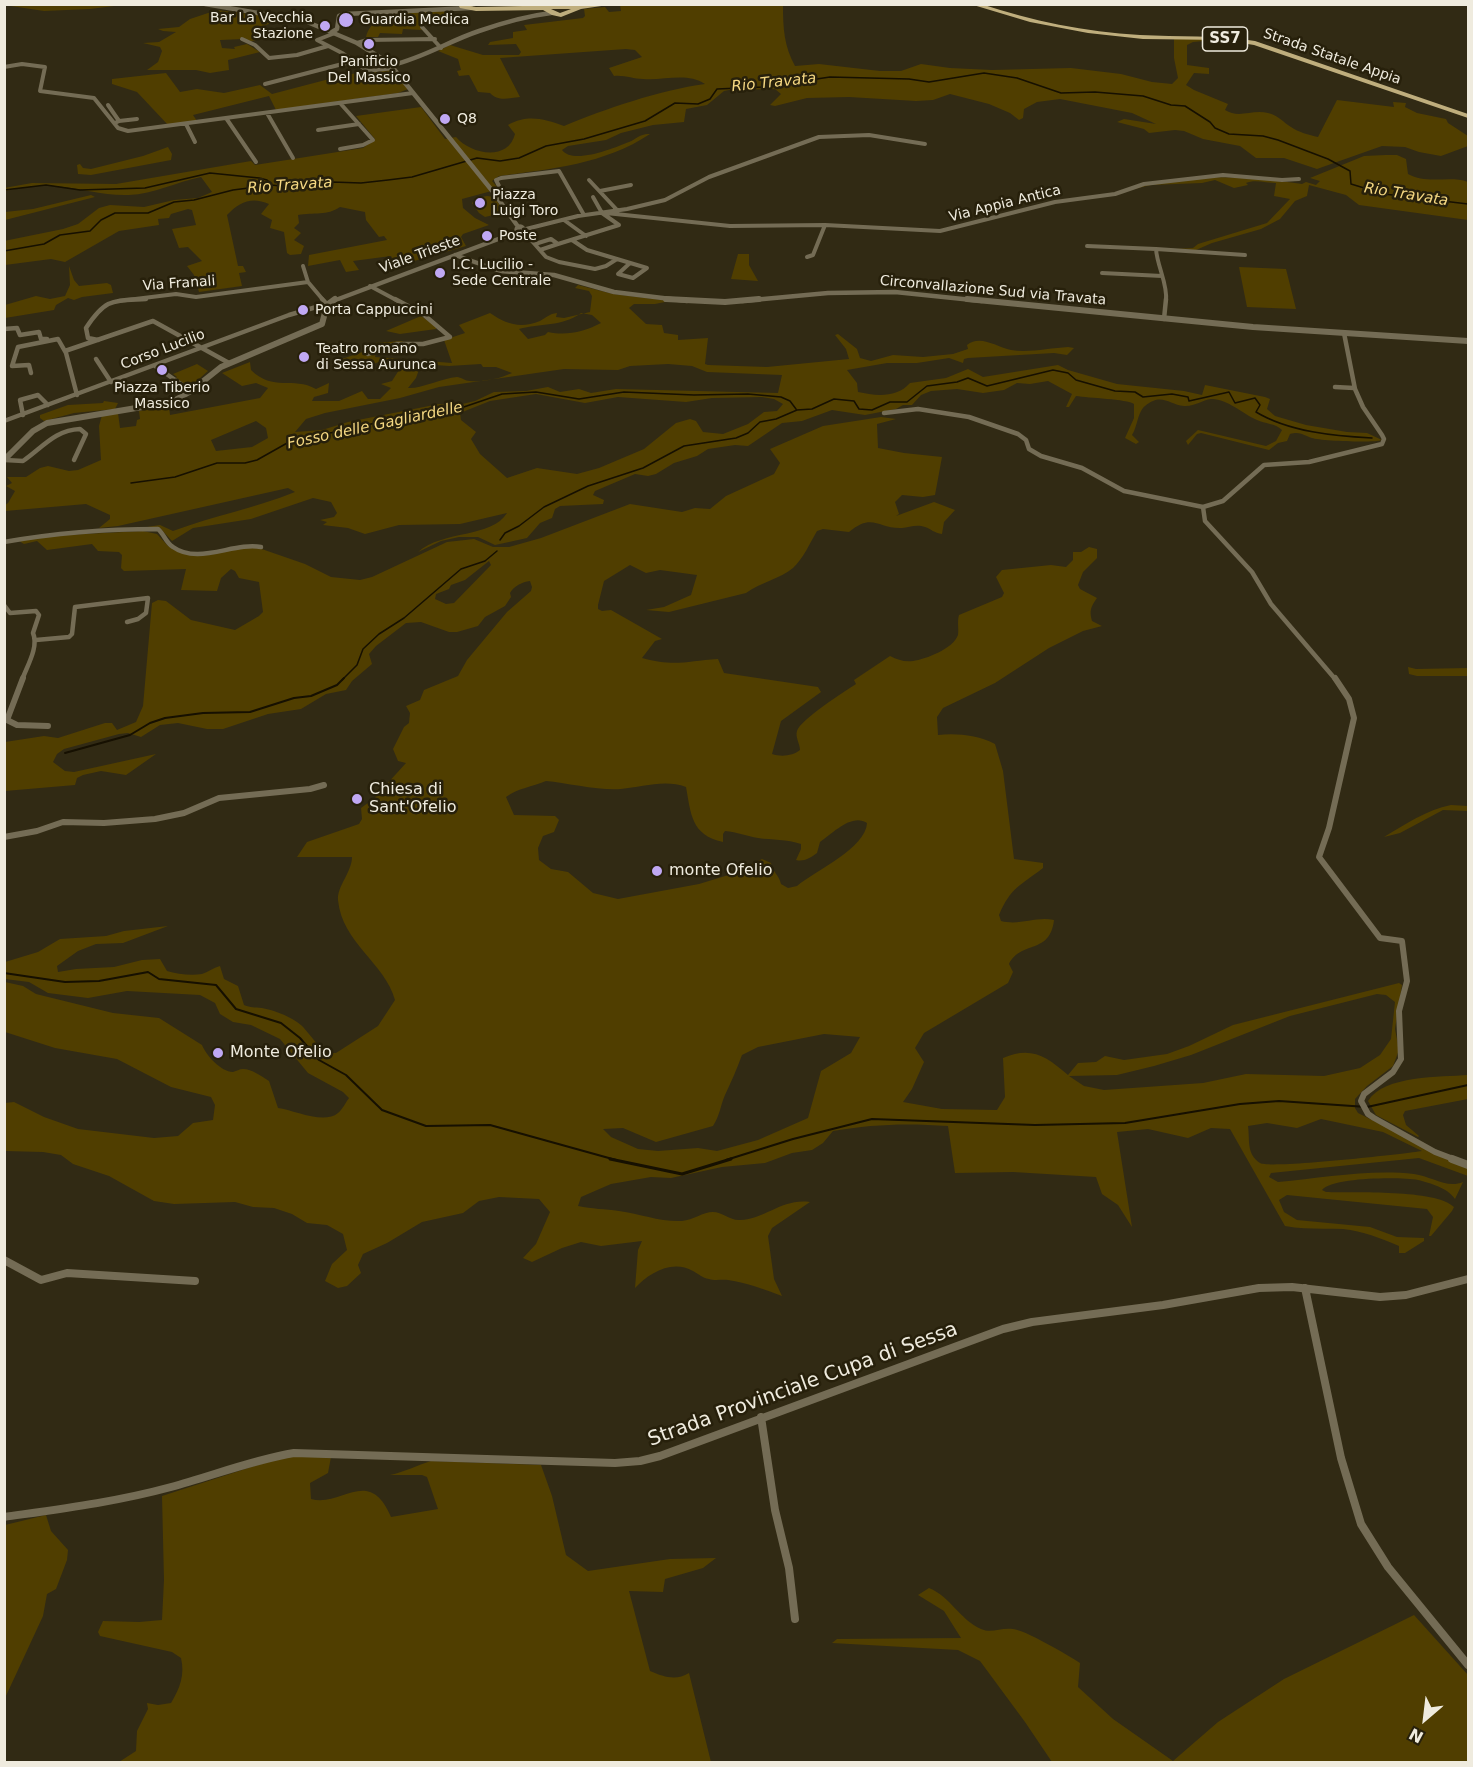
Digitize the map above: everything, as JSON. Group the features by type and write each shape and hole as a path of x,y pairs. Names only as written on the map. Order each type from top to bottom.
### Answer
{"main road":[{"path":"459,6 548,10 561,15 571,9 612,4"},
{"name":"Strada Statale Appia","path":"973,4 998,12 1100,33 1128,36 1221,38 1248,42 1468,116"},
{"path":"487,8 494,5 510,8"}],"street":[{"path":"205,4 296,19 357,43 393,67 521,230 540,250 554,260 592,269 606,267 617,259"},
{"path":"459,6 345,14 339,17 334,33 317,39 368,71 393,67 478,31 548,10"},
{"path":"422,27 441,48"},
{"path":"242,39 255,45 269,58 297,55 329,46"},
{"path":"357,43 367,40 435,39"},
{"path":"384,60 404,63"},
{"path":"264,84 354,61"},
{"path":"4,68 22,64 45,67 40,91 94,98 117,122"},
{"path":"4,68 26,66 30,68"},
{"path":"108,105 118,128 128,130 413,93"},
{"path":"340,103 373,140 363,146 340,149"},
{"path":"267,113 292,158"},
{"path":"226,118 256,162"},
{"path":"117,122 137,120"},
{"path":"186,124 195,142"},
{"path":"318,130 359,124"},
{"path":"604,213 665,200 709,177 819,137 869,135 925,144"},
{"path":"499,186 496,180 501,178 559,171 585,215"},
{"name":"Via Appia Antica","path":"521,230 585,215 604,213 723,225 825,225 945,230 1071,198 1111,195 1146,184 1223,175 1282,180 1299,179"},
{"path":"590,180 618,211"},
{"path":"600,191 631,185"},
{"path":"540,250 619,225 604,213 593,197"},
{"path":"564,220 586,236"},
{"path":"807,257 813,255 825,225"},
{"path":"922,229 949,235"},
{"name":"Viale Trieste","path":"329,302 521,230"},
{"path":"535,243 551,239 558,244"},
{"path":"572,240 587,250 647,268 633,278 618,274 630,263"},
{"path":"1087,246 1245,255"},
{"path":"1156,249 1156,262 1167,294 1164,319"},
{"name":"Circonvallazione Sud via Travata","path":"455,255 493,273 554,275 614,292 690,301 726,302 848,292 895,292 1164,319 1468,341"},
{"path":"5,460 37,428 51,422 175,401 229,363 322,324 329,302 308,282 303,266"},
{"path":"1102,273 1162,276"},
{"name":"Via Franali","path":"98,340 88,338 86,328 98,310 109,301 148,299 176,294 196,297 308,282"},
{"path":"368,354 396,344 423,344 450,336 426,315 370,286"},
{"name":"Corso Lucilio","path":"4,422 329,302"},
{"path":"65,351 153,321 229,363"},
{"path":"4,329 17,328 20,335 39,332 41,339 47,338 48,341"},
{"path":"884,413 934,410 957,414 1018,434 1026,440 1029,449 1041,456 1082,468 1124,491 1203,507 1223,501 1264,465 1309,462 1381,445 1384,441 1382,433 1367,414 1354,388 1344,333"},
{"path":"31,373 29,365 12,366 18,347 58,339 65,351 77,395"},
{"path":"96,359 111,382"},
{"path":"154,366 191,391"},
{"path":"1335,387 1354,388"},
{"path":"23,415 20,400 38,395 48,405"},
{"path":"5,460 23,461 55,435 80,429 86,435 74,460"},
{"path":"4,455 23,442"},
{"path":"1203,507 1205,521 1252,572 1271,604 1332,675 1349,699 1354,711 1329,828 1319,857 1380,938 1402,941 1407,981 1399,1011 1401,1059 1393,1072 1364,1094 1361,1101 1368,1114 1435,1152 1468,1165"},
{"path":"4,542 48,534 87,533 115,529 158,529 173,547 184,551 215,552 248,544 261,547"},
{"path":"36,640 69,637 72,634 75,607 148,598 146,613 138,619 127,622"},
{"path":"4,605 10,613 38,611 33,636 36,640 7,720 17,725 48,726"},
{"path":"4,837 37,831 63,822 104,823 163,818 184,813 219,798 310,789 324,785"},
{"path":"4,1260 41,1280 67,1273 195,1281"},
{"name":"Strada Provinciale Cupa di Sessa","path":"4,1517 104,1502 171,1487 270,1457 294,1453 615,1463 640,1461 660,1456 1004,1329 1032,1322 1163,1305 1258,1288 1305,1288 1380,1297 1406,1295 1468,1279"},
{"path":"1305,1288 1341,1458 1361,1524 1388,1567 1468,1665"},
{"path":"761,1417 775,1510 789,1568 795,1619"}],"shaded area":[{"path":"4,5 122,5 44,11"},
{"path":"620,5 783,5 785,37 795,66 819,64 880,71 901,71 921,64 992,70 1071,68 1121,74 1152,82 1172,84 1178,78 1174,58 1174,39 1212,39 1214,40 1193,42 1187,45 1187,65 1209,68 1209,74 1194,73 1186,85 1228,104 1225,110 1230,113 1272,114 1297,130 1318,137 1337,100 1394,107 1393,102 1406,103 1405,107 1417,113 1446,119 1448,123 1468,136 1468,146 1441,156 1405,147 1382,146 1317,169 1284,158 1256,158 1240,146 1203,139 1184,131 1149,133 1144,129 1117,122 1124,119 1156,124 1132,113 1060,99 1037,102 1024,109 1023,118 1019,120 1010,113 989,104 950,94 933,100 916,101 849,97 807,98 775,106 770,105 781,94 775,89 729,90 724,91 707,105 686,109 684,122 653,125 621,133 606,140 568,146 562,150 567,154 584,156 622,145 641,135 650,134 615,152 577,164 499,176 492,181 499,189 462,199 463,208 475,218 489,225 463,234 461,237 466,246 397,266 391,256 353,261 359,270 346,272 340,260 308,266 309,255 387,240 384,236 379,237 366,220 365,212 340,207 325,213 298,215 299,223 294,228 301,233 294,240 304,246 301,254 290,255 287,253 284,232 270,228 272,220 261,214 269,204 257,201 241,204 227,215 238,266 243,266 246,272 239,273 242,286 199,292 194,275 187,266 202,261 188,247 179,248 172,229 196,225 192,210 188,209 171,214 169,218 158,219 159,225 119,231 65,262 51,259 5,265 4,241 78,224 99,208 110,205 144,207 174,200 198,198 212,192 201,177 129,195 55,186 36,186 5,191 4,188 32,183 116,184 251,161 255,165 363,148 375,139 356,116 421,107 445,139 456,137 470,148 497,152 505,149 511,143 515,134 508,125 515,122 536,119 564,126 633,101 705,84 691,78 639,79 614,76 609,68 642,57 635,50 500,58 520,97 508,99 478,92 469,75 459,76 457,71 461,70 458,59 438,51 450,45 483,55 519,55 521,52 516,44 488,45 490,42 513,38 513,32 527,30 524,25 583,18 584,9 605,7 609,12 621,11"},
{"path":"217,10 266,16 262,22 271,23 256,29 258,31 255,35 260,39 248,42 243,39 220,40 222,48 235,49 234,47 247,44 260,52 228,60 229,70 210,73 196,70 147,70 158,62 162,51 160,47 143,43 159,42 176,32 158,29 179,27 190,19"},
{"path":"445,10 447,13 441,19 420,26 422,30 403,29 402,34 380,33 378,37 366,37 378,20 388,15 411,11"},
{"path":"391,70 408,89 398,93 276,110 269,96 193,115 197,121 168,125 137,92 112,84 112,79 166,73 180,92 197,89 224,93 260,85 272,94 366,71"},
{"path":"168,147 172,154 171,160 91,175 78,174 77,165 80,164 83,168 91,169"},
{"path":"1397,155 1406,159 1408,174 1415,177 1468,182 1468,220 1359,205 1346,195 1309,185 1307,196 1295,201 1280,219 1261,229 1196,250 1175,249 1193,248 1198,244 1267,223 1290,199 1274,196 1276,183 1257,181 1234,188 1215,180 1202,183 1151,185 1126,191 1147,185 1169,181 1213,177 1302,184 1306,182 1316,185 1320,181 1310,178 1364,156"},
{"path":"91,195 95,197 5,220 5,212 33,209"},
{"path":"494,197 504,211 502,213 485,217 479,213 472,203 477,198"},
{"path":"738,254 749,254 749,265 758,281 731,279"},
{"path":"69,266 79,286 107,283 111,285 113,293 74,300 68,298 56,305 54,310 5,318 5,305 36,296 50,299 65,296 70,285"},
{"path":"1239,267 1286,269 1296,309 1247,307"},
{"path":"578,285 613,294 670,301 634,304 629,308 646,324 662,325 664,333 678,335 678,340 708,338 705,364 708,365 767,367 849,359 846,349 835,335 838,334 857,349 860,358 871,361 893,355 923,357 953,354 968,349 967,345 977,341 989,342 1018,351 1068,347 1074,348 1067,355 1054,353 968,358 964,359 963,363 949,358 917,363 887,363 847,370 857,383 858,392 886,395 905,388 910,383 946,378 968,369 983,377 1058,365 1117,384 1202,395 1205,385 1265,397 1270,399 1267,409 1275,416 1306,425 1367,433 1382,440 1325,440 1293,433 1287,441 1278,443 1269,450 1201,433 1197,434 1188,445 1186,441 1198,430 1266,446 1276,441 1282,430 1217,399 1211,399 1188,406 1165,400 1151,402 1141,412 1132,435 1139,442 1136,444 1125,438 1134,418 1134,404 1076,396 1069,407 1066,407 1072,394 1048,381 1030,384 1017,383 1004,390 983,393 957,389 931,391 921,395 912,405 903,405 896,409 865,415 832,410 802,421 782,423 748,446 735,445 708,449 697,456 674,463 656,474 648,476 635,474 595,491 593,495 604,500 603,504 560,506 555,509 552,518 540,523 527,538 495,545 478,537 459,537 441,541 418,552 440,540 490,527 507,513 460,524 399,525 365,534 348,528 323,525 327,522 320,520 334,517 337,513 331,502 313,498 251,519 193,528 172,541 160,528 147,527 160,525 173,531 295,492 288,488 118,526 99,528 110,519 110,515 86,504 5,511 5,505 15,491 6,486 12,483 7,477 26,477 48,466 69,471 78,470 101,460 99,426 102,415 118,413 120,428 136,426 137,420 140,419 139,411 169,407 170,415 260,398 268,388 256,383 242,386 222,373 250,362 251,370 267,380 308,385 316,389 329,383 328,393 314,397 312,401 339,401 362,391 368,399 380,399 391,388 381,384 392,381 399,370 417,367 419,363 381,361 356,371 342,365 339,360 383,345 375,343 401,341 413,345 409,351 383,349 376,352 375,357 452,363 444,340 465,333 459,325 490,313 502,320 520,325 540,321 554,313 557,313 556,317 564,318 578,315 559,323 519,329 528,339 545,335 548,332 561,334 575,332 601,323 592,315 584,313 590,312 592,296 589,291 575,288","holes":["421,364 449,366 481,364 483,367 496,367 512,373 492,379 564,369 618,370 630,366 668,364 692,366 707,372 782,375 778,393 616,389 591,393 579,389 560,392 548,387 526,391 494,392 475,401 454,406 439,404 348,422 322,430 295,432 306,419 325,413 400,398 439,387 481,381 468,381 457,377 408,388 416,378","536,394 585,403 618,397 686,402 712,398 762,397 774,399 783,404 777,411 764,412 748,424 723,434 703,432 696,421 690,419 676,423 644,449 599,468 577,474 537,468 507,478 480,454 471,439 476,432 461,420 460,413 490,401","256,421 266,428 268,438 252,447 216,451 211,440"]},
{"path":"421,316 436,326 436,329 400,334 386,331"},
{"path":"197,364 208,371 190,387 175,378 177,377 173,374"},
{"path":"104,401 118,403 115,409 74,413 44,421 40,418 40,415 68,405 103,403"},
{"path":"881,417 896,419 877,424 878,448 942,457 935,495 923,497 902,495 895,502 899,514 896,516 934,502 955,510 944,522 942,534 922,526 894,528 870,522 857,526 849,532 823,529 817,531 797,564 782,575 746,593 669,612 646,610 664,607 691,595 697,575 660,570 646,573 630,565 604,581 598,605 598,609 611,610 662,639 655,641 642,658 672,663 718,659 724,673 818,687 821,692 781,721 772,754 794,754 800,750 797,731 800,726 856,684 854,680 890,656 913,661 932,656 951,645 958,635 959,615 1002,597 1004,593 996,577 1002,570 1051,565 1066,567 1073,560 1073,552 1081,552 1089,547 1097,549 1097,558 1083,572 1078,585 1080,589 1097,598 1091,609 1091,617 1092,621 1102,626 1083,631 1049,648 995,683 943,708 937,717 938,735 967,735 995,744 1003,771 1014,859 1043,863 1043,868 1008,898 999,915 1001,921 1054,920 1047,938 1014,957 1009,964 1013,972 1008,983 924,1033 915,1048 924,1062 912,1089 903,1102 942,1109 997,1110 1005,1097 1003,1058 1022,1053 1038,1055 1068,1075 1078,1063 1096,1062 1105,1056 1124,1060 1167,1054 1233,1025 1399,983 1402,985 1395,1029 1399,1050 1393,1066 1367,1086 1355,1099 1355,1108 1358,1113 1468,1168 1468,1176 1419,1158 1271,1173 1269,1177 1278,1182 1363,1173 1397,1173 1420,1175 1451,1184 1463,1182 1455,1199 1438,1187 1409,1179 1353,1180 1322,1190 1413,1195 1444,1201 1454,1207 1431,1236 1429,1236 1433,1217 1427,1209 1287,1195 1279,1200 1284,1212 1297,1220 1370,1227 1397,1237 1424,1238 1424,1241 1405,1253 1399,1253 1399,1246 1358,1231 1285,1226 1230,1129 1211,1128 1188,1138 1148,1129 1117,1132 1132,1227 1118,1205 1102,1194 1096,1177 1013,1172 955,1173 948,1126 890,1125 833,1131 823,1143 812,1150 792,1153 765,1163 722,1167 671,1178 651,1177 611,1184 581,1197 578,1206 674,1221 713,1212 737,1220 749,1219 791,1203 810,1202 772,1228 768,1236 774,1279 782,1296 742,1283 702,1277 693,1271 677,1266 661,1269 647,1277 635,1288 638,1250 642,1241 601,1246 581,1242 532,1262 523,1258 536,1244 550,1212 539,1199 499,1197 479,1201 463,1213 422,1222 363,1254 358,1265 361,1273 347,1286 338,1288 325,1281 332,1264 347,1250 343,1234 327,1225 307,1223 292,1214 274,1208 253,1207 235,1202 174,1204 154,1201 109,1176 73,1164 61,1155 5,1151 5,1103 14,1102 44,1117 78,1129 154,1138 178,1136 193,1123 213,1120 215,1105 211,1097 171,1087 117,1059 55,1048 5,1032 5,982 23,986 36,994 113,1013 159,1018 202,1045 210,1058 224,1069 233,1072 242,1069 250,1070 269,1081 278,1108 325,1118 339,1112 349,1098 343,1092 308,1073 280,1039 251,1025 233,1022 220,1014 215,1003 200,995 127,991 88,998 48,993 29,982 5,979 5,962 38,952 60,939 106,936 124,931 168,926 123,943 96,944 78,951 57,966 58,972 114,967 142,960 160,959 167,971 184,974 202,974 220,966 224,979 238,986 244,1005 271,1010 289,1017 302,1026 319,1046 330,1052 336,1053 378,1026 395,1000 390,987 355,941 341,915 338,895 350,868 352,857 297,857 307,842 359,824 362,819 361,808 376,797 371,793 386,785 406,763 398,761 393,749 404,727 409,723 410,713 406,706 420,700 424,690 458,676 467,660 507,612 531,591 532,587 530,581 518,585 510,593 511,597 505,606 485,617 478,626 457,632 449,632 421,622 406,623 376,646 369,654 372,664 352,681 346,690 326,694 301,709 268,714 223,729 207,729 178,723 160,725 141,737 128,733 119,734 64,749 57,754 53,762 65,771 74,772 156,754 126,775 101,771 77,778 75,785 5,791 5,742 44,736 58,738 105,723 112,723 117,730 136,722 143,706 152,603 158,600 166,601 191,620 235,630 263,612 259,582 239,578 231,569 221,578 217,591 181,590 186,569 124,571 121,568 122,555 119,552 98,551 92,544 47,550 37,541 24,544 19,541 46,536 143,531 157,534 168,546 193,554 253,546 305,564 331,577 360,580 372,577 447,542 474,539 493,547 509,547 541,538 630,504 682,512 695,508 710,509 726,496 774,474 780,463 770,449 823,426","holes":["489,561 491,565 454,603 446,604 435,599 436,594 465,580","546,781 613,789 662,784 686,787 694,822 704,834 723,842 725,831 758,838 796,842 801,844 796,860 807,859 817,853 820,842 843,825 855,820 867,823 864,832 849,850 797,886 788,888 781,884 771,863 762,859 735,873 699,884 618,899 593,893 568,872 551,869 539,860 538,848 543,836 554,832 559,820 555,816 514,815 506,797","1377,994 1386,995 1395,1002 1391,1039 1380,1055 1360,1068 1324,1076 1246,1074 1203,1083 1104,1090 1084,1086 1069,1076 1117,1075 1154,1066 1191,1055 1290,1016","824,1034 860,1037 851,1053 821,1071 808,1118 758,1140 717,1151 698,1148 658,1151 638,1149 611,1137 603,1129 623,1128 656,1142 713,1126 742,1055 758,1047","1321,1119 1383,1132 1422,1151 1310,1163 1260,1163 1252,1155 1248,1126 1267,1123 1297,1128"]},
{"path":"1408,667 1416,669 1468,668 1468,676 1417,676 1409,674"},
{"path":"1451,805 1468,806 1468,811 1443,810 1400,833 1384,837 1408,822"},
{"path":"1468,1075 1468,1099 1405,1111 1403,1115 1406,1125 1418,1137 1376,1115 1368,1101 1376,1092 1400,1082 1429,1077"},
{"path":"297,1456 331,1457 328,1473 310,1483 311,1499 322,1500 364,1491 373,1494 382,1502 391,1517 438,1509 427,1477 390,1475 431,1461 541,1465 552,1496 566,1555 588,1571 670,1559 716,1558 703,1568 665,1579 663,1592 629,1591 650,1671 670,1677 679,1677 689,1673 711,1762 119,1762 136,1751 137,1731 148,1709 147,1703 158,1705 171,1703 182,1676 181,1658 172,1652 100,1636 98,1632 103,1621 162,1620 164,1580 162,1496 276,1459"},
{"path":"46,1515 51,1531 68,1550 67,1560 56,1589 47,1594 43,1616 5,1698 5,1525"},
{"path":"929,1588 943,1597 973,1625 981,1629 1019,1630 1080,1663 1078,1687 1113,1719 1173,1761 1218,1722 1284,1679 1414,1615 1468,1675 1468,1762 1052,1762 980,1661 958,1650 832,1643 837,1639 961,1638 944,1611 918,1595"}],"waterway":[{"name":"Rio Travata","path":"272,185 296,188 322,186 332,182 361,183 412,177 477,158 500,161 519,158 546,146 584,139 645,121 675,103 698,104 710,99 717,89 763,87 830,77 909,79 929,82 984,73 1017,78 1061,93 1095,92 1143,96 1171,105 1185,106 1210,122 1215,128 1229,134 1263,136 1328,159 1350,171 1351,184 1384,194 1468,204"},
{"path":"4,190 46,185 80,190 145,188 210,173 259,178 267,180 272,185"},
{"name":"Rio Travata","path":"4,251 44,244 60,235 90,231 101,220 115,213 148,213 174,202 272,185"},
{"path":"500,540 505,533 519,526 544,507 588,486 643,468 684,446 736,438 748,433 760,422 776,419 797,410 812,409 834,399 854,401 859,409 872,410 890,402 907,402 927,386 957,382 968,378 987,386 1053,370 1068,373 1076,380 1115,391 1135,392 1143,397 1172,394 1188,397 1189,401 1229,392 1235,403 1255,398 1260,405 1256,412 1283,424 1328,434 1372,438"},
{"name":"Fosso delle Gagliardelle","path":"131,483 175,477 217,463 245,463 257,460 289,442 435,410 449,412 502,394 536,392 579,399 624,392 694,395 748,394 781,397 790,401 796,409"},
{"path":"65,753 130,735 150,723 165,718 203,713 250,712 294,698 311,696 337,685 357,665 363,649 379,634 404,618 461,569 485,561 497,551"},
{"path":"4,973 65,982 99,981 148,972 159,979 216,985 236,1009 281,1023 300,1038 319,1060 346,1075 382,1110 426,1126 490,1125 616,1160"},
{"path":"726,1160 793,1139 872,1119 1035,1125 1125,1123 1240,1104 1279,1101 1367,1107 1468,1085"},
{"path":"610,1159 682,1174 731,1159"}],"place":[{"name":"Guardia Medica","path":"346,20"},
{"name":"Bar La Vecchia Stazione","path":"325,26"},
{"name":"Panificio Del Massico","path":"369,44"},
{"name":"Q8","path":"445,119"},
{"name":"Piazza Luigi Toro","path":"480,203"},
{"name":"Poste","path":"487,236"},
{"name":"I.C. Lucilio - Sede Centrale","path":"440,273"},
{"name":"Porta Cappuccini","path":"303,310"},
{"name":"Teatro romano di Sessa Aurunca","path":"304,357"},
{"name":"Piazza Tiberio Massico","path":"162,370"},
{"name":"Chiesa di Sant'Ofelio","path":"357,799"},
{"name":"monte Ofelio","path":"657,871"},
{"name":"Monte Ofelio","path":"218,1053"}]}
